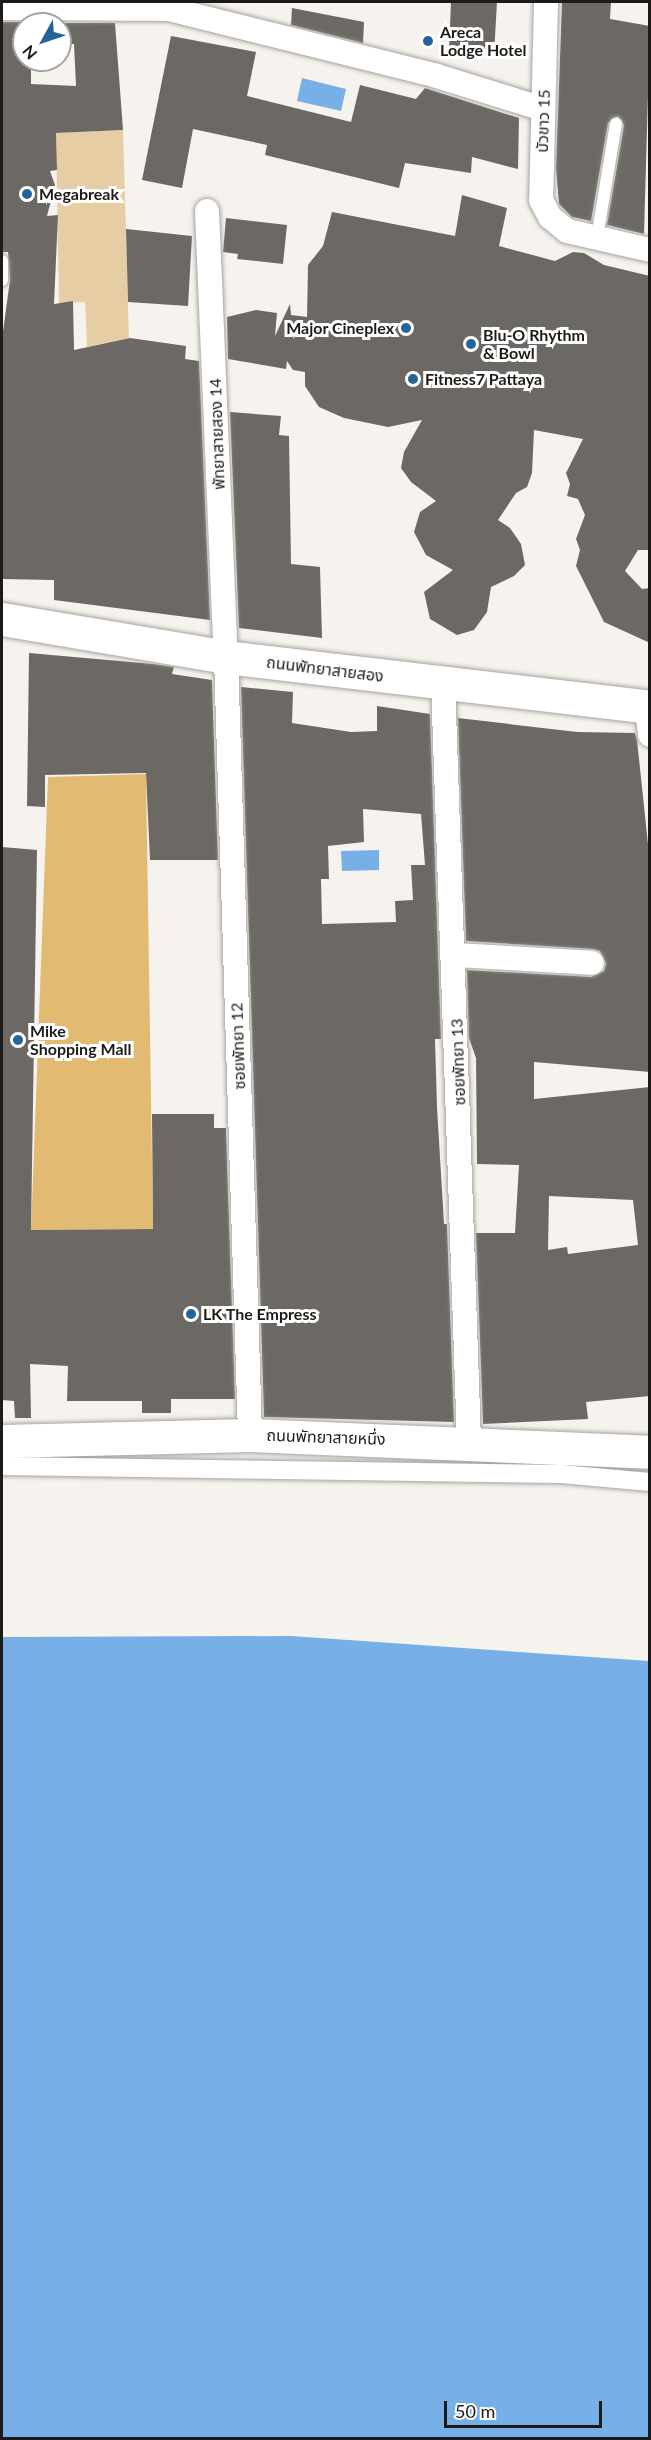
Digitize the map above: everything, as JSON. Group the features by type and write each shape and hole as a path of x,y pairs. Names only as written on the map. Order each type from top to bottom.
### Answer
{"main road":[{"name":"ถนนพัทยาสายสอง","path":"2,619 226,657 443,682 649,716"},
{"name":"ถนนพัทยาสายหนึ่ง","path":"2,1441 250,1435 469,1442 650,1452"}],"street":[{"name":"บัวขาว 15","path":"546,2 541,200 550,217 567,231 597,237"},
{"path":"2,8 169,9 437,76 543,109"},
{"name":"พัทยาสายสอง 14","path":"207,211 226,657"},
{"path":"597,237 650,250"},
{"name":"ซอยพัทยา 12","path":"226,657 250,1435"},
{"name":"ซอยพัทยา 13","path":"443,682 455,955 469,1442"},
{"path":"455,955 592,963"},
{"path":"2,1466 549,1474 650,1482"}],"lane":[{"path":"597,237 616,124"},
{"path":"2,261 2,280"}],"shaded area":[{"path":"123,130 129,338 87,347 85,302 59,303 56,133"},
{"path":"146,774 153,1229 31,1230 48,777"}],"water":[{"path":"302,78 346,89 341,111 297,101"},
{"path":"379,850 379,870 342,871 341,851"},
{"path":"291,1636 649,1661 649,2438 2,2438 2,1637"}],"building":[{"path":"451,2 497,2 494,54 449,52"},
{"path":"562,2 611,2 610,19 650,26 644,234 607,225 624,125 618,116 608,123 591,221 572,217 559,204 556,168"},
{"path":"292,8 364,22 363,43 291,25"},
{"path":"2,22 12,22 12,72 31,72 31,84 76,86 72,23 115,23 123,130 56,133 57,170 50,171 55,185 47,216 58,215 54,304 73,301 74,350 130,338 186,346 185,359 199,361 210,620 54,600 54,580 2,579 2,339 10,280 8,252 2,252"},
{"path":"171,36 256,52 247,96 351,122 360,85 416,99 425,88 519,118 518,169 472,157 471,173 405,163 399,188 265,155 267,145 193,129 182,188 142,180"},
{"path":"462,195 507,208 499,246 555,261 573,252 584,253 604,265 650,276 650,550 638,550 625,571 642,589 650,588 650,643 604,622 576,566 580,550 576,539 585,515 578,499 567,496 570,484 566,473 583,439 534,430 532,473 527,487 516,493 498,520 510,528 521,544 525,565 514,576 491,587 487,612 474,630 457,635 430,619 424,592 453,570 426,555 414,532 420,512 436,501 411,482 401,468 404,452 422,420 388,427 344,418 319,407 305,386 305,372 293,370 287,361 286,369 228,359 227,317 256,310 277,313 275,336 290,304 291,315 307,317 308,265 323,246 332,212 455,236"},
{"path":"226,218 287,225 283,264 237,259 238,254 223,252"},
{"path":"126,229 192,236 188,306 128,302"},
{"path":"230,412 281,416 279,435 289,436 291,564 320,567 322,638 239,628"},
{"path":"29,653 174,667 172,674 212,680 218,860 150,860 146,773 45,775 45,807 27,806"},
{"path":"241,687 293,692 292,723 351,732 377,731 377,706 430,714 441,1039 435,1039 437,1107 444,1224 447,1224 454,1422 264,1417","holes":["363,809 421,814 425,865 411,865 413,900 395,901 396,922 322,924 321,879 329,879 328,846 364,842"]},
{"path":"458,718 577,732 635,733 650,863 650,1072 534,1062 534,1099 650,1087 650,1396 586,1402 588,1419 483,1424 476,1233 515,1233 519,1165 477,1164 476,1058 469,1038 467,970 591,977 604,971 606,963 600,951 593,949 466,941","holes":["549,1196 633,1200 638,1245 568,1254 567,1247 548,1250"]},
{"path":"2,847 37,850 31,1230 153,1229 152,1114 214,1114 214,1128 226,1128 235,1399 171,1399 171,1413 142,1413 142,1401 67,1401 68,1366 30,1364 31,1418 15,1418 14,1401 2,1400"}],"place":[{"name":"Areca Lodge Hotel","path":"428,41"},
{"name":"Megabreak","path":"27,194"},
{"name":"Major Cineplex","path":"406,328"},
{"name":"Blu-O Rhythm & Bowl","path":"471,344"},
{"name":"Fitness7 Pattaya","path":"413,379"},
{"name":"Mike Shopping Mall","path":"18,1040"},
{"name":"LK The Empress","path":"191,1314"}]}
